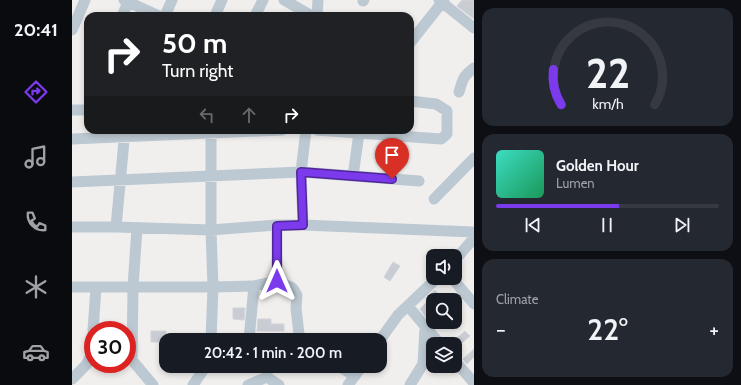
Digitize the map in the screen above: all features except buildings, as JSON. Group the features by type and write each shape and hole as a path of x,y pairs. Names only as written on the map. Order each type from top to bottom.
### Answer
{"street":[{"path":"72,30 75,17 86,0"},
{"path":"167,12 172,0"},
{"path":"217,12 222,0"},
{"path":"257,12 263,0"},
{"path":"284,0 305,12"},
{"path":"317,12 318,0"},
{"path":"123,12 127,1 150,12"},
{"path":"414,37 442,1 473,26"},
{"path":"460,92 463,79 466,74 474,68"},
{"path":"373,134 441,139 447,134 447,111 436,104 414,102"},
{"path":"72,110 84,110"},
{"path":"72,139 116,134"},
{"path":"116,227 125,134"},
{"path":"210,134 213,288 211,333"},
{"path":"303,225 301,172 306,134"},
{"path":"353,176 359,134"},
{"path":"434,199 474,158"},
{"path":"72,182 301,172 418,181"},
{"path":"72,227 211,230 303,225 474,232"},
{"path":"277,226 277,281"},
{"path":"137,228 132,287 132,360 153,385"},
{"path":"462,252 474,238"},
{"path":"72,287 213,288 254,286 277,281 291,287 297,295 297,333"},
{"path":"385,333 398,315 430,285"},
{"path":"458,285 474,304"},
{"path":"251,333 254,286"},
{"path":"94,321 96,288"},
{"path":"408,306 434,337"},
{"path":"410,385 422,364 425,327"},
{"path":"72,379 84,367"},
{"path":"462,369 474,383"},
{"path":"193,385 201,373"},
{"path":"248,385 266,373"},
{"path":"268,373 279,385"},
{"path":"350,373 355,376"},
{"path":"348,385 357,373"}],"route":[{"path":"277,281 277,226 303,225 301,172 392,179"}]}
